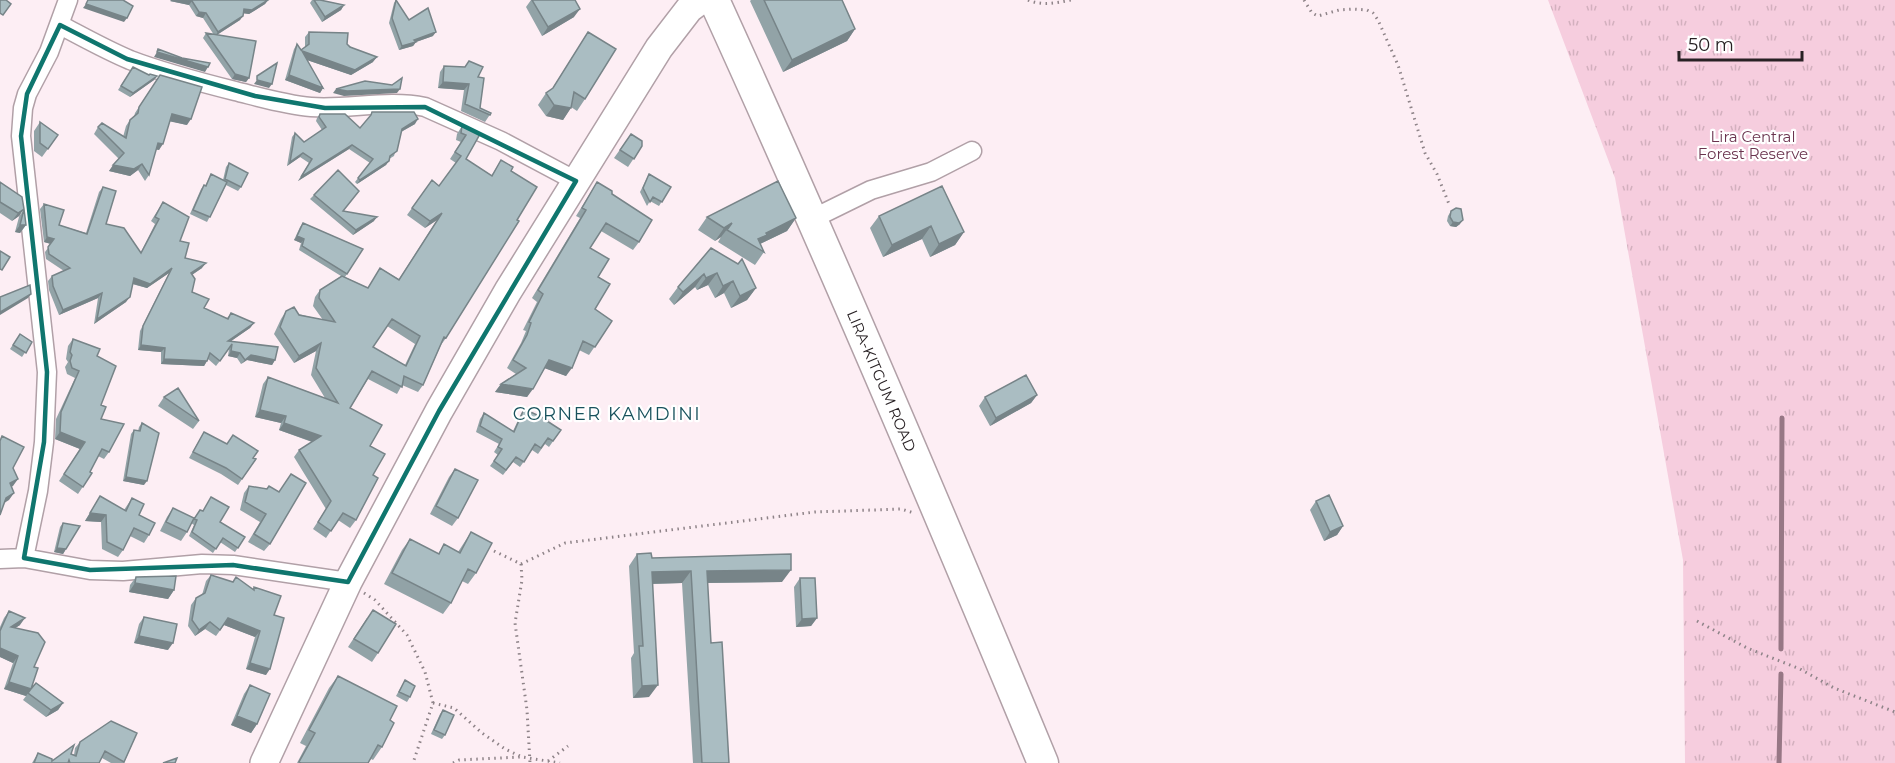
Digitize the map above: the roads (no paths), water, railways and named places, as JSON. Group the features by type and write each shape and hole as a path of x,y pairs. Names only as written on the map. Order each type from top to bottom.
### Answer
{"main road":[{"name":"LIRA-KITGUM ROAD","path":"714,0 944,524 1042,763"}],"street":[{"path":"24,558 38,491 43,452 47,372 21,136 23,108 27,94 60,25 68,0"},
{"path":"264,763 348,582 439,411 508,291 659,48 689,9 701,0"},
{"path":"60,25 137,62 182,77 255,96 306,107 413,104 425,107 501,141 576,181"},
{"path":"812,219 871,189 931,172 972,151"},
{"path":"0,559 24,558 90,570 123,571 202,564 233,565 348,582"}],"waterway":[{"path":"1781,649 1782,418"},
{"path":"1779,763 1781,674"}],"district":[{"name":"CORNER KAMDINI","path":"607,414"}],"park label":[{"name":"Lira Central Forest Reserve","path":"1753,144"}]}
